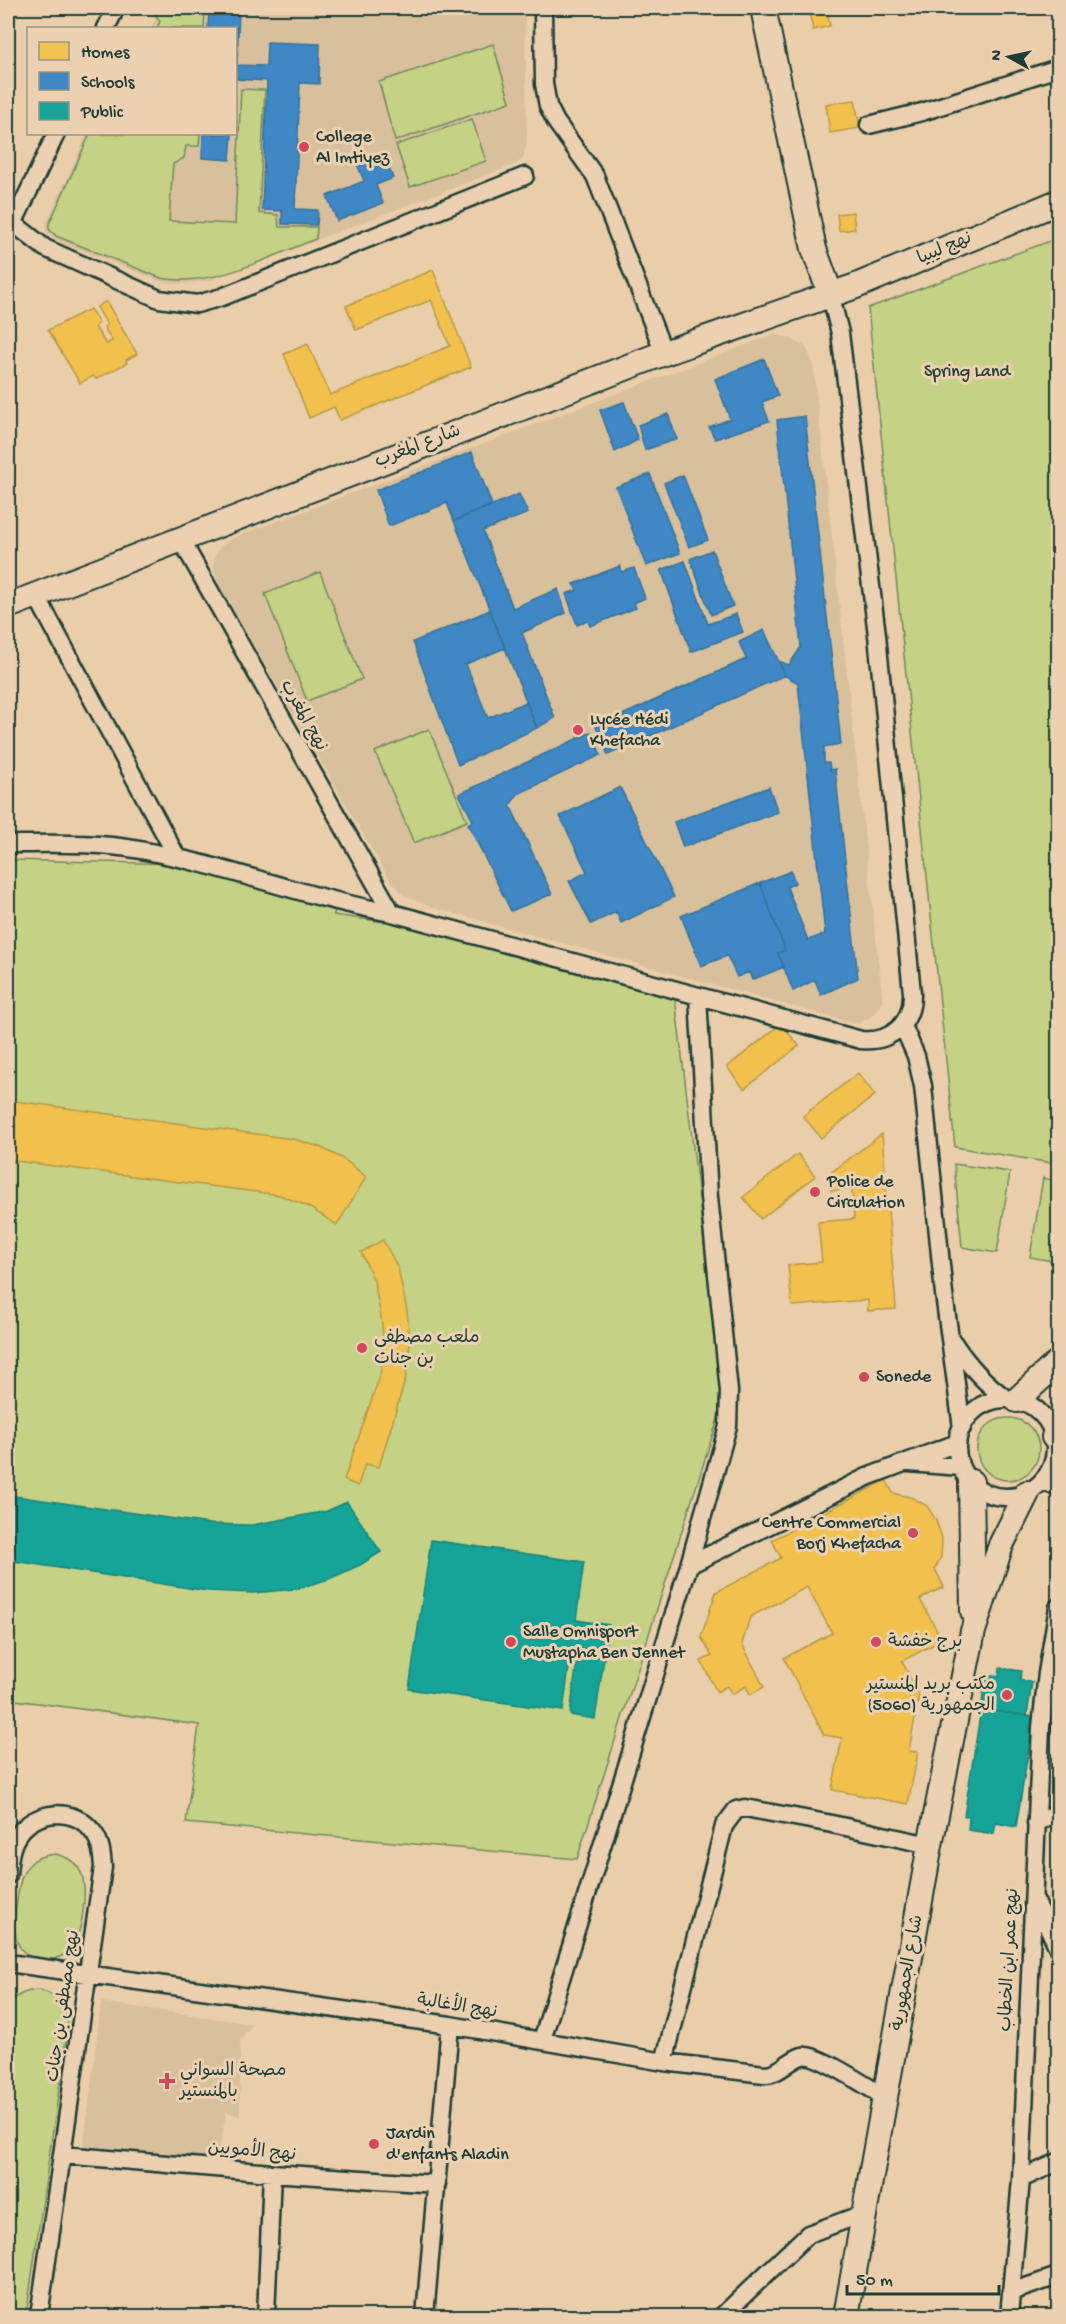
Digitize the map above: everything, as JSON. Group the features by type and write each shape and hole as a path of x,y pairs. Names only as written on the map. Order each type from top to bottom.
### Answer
{"main road":[{"path":"763,8 814,249 830,293"},
{"name":"نهج ليبيا","path":"830,293 856,286 1059,202"},
{"name":"شارع المغرب","path":"8,606 664,353 830,293"},
{"path":"1012,1399 1059,1362"},
{"name":"شارع الجمهورية","path":"966,1474 973,1631"},
{"name":"شارع الجمهورية","path":"846,2316 930,1845 973,1631 1001,1545 1043,1487"}],"street":[{"path":"106,27 116,8"},
{"path":"543,8 544,84 548,106 556,122 595,176 664,353"},
{"path":"869,124 922,112 1059,68"},
{"path":"55,135 10,222 45,248 159,299 197,304 222,297 525,176"},
{"path":"8,844 107,846 177,857 345,905 392,913 861,1040 883,1039 903,1026 912,1008 912,993 883,695 840,333 830,293"},
{"name":"نهج المغرب","path":"180,538 392,913"},
{"path":"36,595 177,857"},
{"path":"542,2040 689,1565 725,1437 730,1410 709,1197 698,996"},
{"path":"903,1026 916,1056 923,1086 966,1474"},
{"path":"902,1462 966,1474 983,1491 997,1497 1012,1497 1043,1487 1051,1470 1057,1438 1041,1413 1030,1405 991,1388 975,1372 950,1336"},
{"path":"689,1565 867,1477 960,1435 970,1415 982,1406 996,1400 1012,1399"},
{"name":"نهج عمر ابن الخطاب","path":"1009,2316 1021,2179 1041,1727 1047,1673 1059,1607"},
{"path":"664,2062 724,1826 736,1810 744,1808 827,1822 930,1845"},
{"path":"1036,1823 1059,1813"},
{"name":"نهج مصطفى بن جنات","path":"8,1875 9,1856 16,1837 28,1823 44,1815 63,1814 80,1820 93,1832 101,1848 103,1867 39,2316"},
{"path":"1034,1896 1054,1928 1059,1948"},
{"path":"1032,1940 1054,1928"},
{"name":"نهج الأغالبة","path":"8,1963 450,2025 664,2062 772,2074 800,2057 809,2056 842,2071 886,2098"},
{"path":"424,2316 450,2025"},
{"name":"نهج الأمويين","path":"63,2155 272,2174 437,2184"},
{"path":"1021,2179 1059,2162"},
{"path":"266,2316 272,2174"},
{"path":"722,2316 808,2234 865,2213"},
{"path":"1011,2292 1059,2276"}],"shaded area":[{"name":"College Al Imtiyez","path":"146,8 525,8 527,141 523,159 516,164 208,281 177,284 160,281 55,240 46,232 46,225 87,135 237,135 237,27 152,27 155,20"},
{"name":"Lycée Hédi Khefacha","path":"775,334 790,338 806,347 813,363 882,994 882,1002 871,1017 859,1023 852,1023 431,907 404,895 388,877 218,584 213,567 215,556 221,546 235,537"},
{"name":"مصحة السواني بالمنستير","path":"101,2002 253,2024 240,2040 240,2116 226,2112 218,2161 83,2151"}],"green space":[{"path":"151,8 205,8 204,27 157,27 160,21"},
{"path":"493,44 510,102 395,141 379,82"},
{"path":"241,89 265,90 259,213 278,215 279,227 317,227 316,239 221,275 181,280 161,278 56,236 49,229 49,224 90,135 200,135 199,146 186,146 184,158 173,164 169,221 235,224"},
{"path":"472,119 486,161 410,187 396,145"},
{"name":"Spring Land","path":"1058,238 1058,1164 955,1147 868,308"},
{"path":"320,572 362,679 307,701 265,594"},
{"path":"429,729 467,821 414,843 375,752"},
{"name":"ملعب مصطفى بن جنات","path":"8,860 187,864 336,902 334,915 384,922 386,915 675,998 722,1406 577,1859 186,1823 199,1725 8,1699"},
{"path":"954,1164 1010,1172 997,1253 962,1247"},
{"path":"1043,1178 1058,1181 1058,1262 1030,1257"},
{"path":"1008,1418 1030,1427 1039,1449 1030,1471 1008,1480 986,1471 977,1449 986,1427"},
{"path":"56,1854 72,1861 79,1869 84,1885 84,1907 77,1938 70,1949 56,1959 42,1960 32,1957 19,1946 15,1929 16,1910 24,1871 40,1857"},
{"path":"40,1990 52,1995 61,2003 66,2013 68,2027 26,2316 8,2316 8,2005 22,1994"}],"building: Homes":[{"path":"827,12 830,26 813,30 810,15"},
{"path":"855,100 860,128 830,133 826,104"},
{"path":"853,212 855,229 839,231 837,214"},
{"path":"433,270 471,367 340,420 334,407 309,418 284,354 308,344 330,395 450,346 431,300 356,330 346,306"},
{"path":"106,301 137,354 126,360 127,363 96,379 93,376 80,383 48,330 90,309 99,323 95,327 106,344 112,341 104,327 107,325 97,307"},
{"path":"781,1024 799,1046 744,1089 727,1067"},
{"path":"858,1073 875,1095 821,1138 803,1116"},
{"path":"8,1100 293,1139 320,1147 345,1160 366,1177 337,1225 307,1206 280,1195 8,1160"},
{"path":"882,1134 896,1309 868,1311 868,1300 792,1306 788,1265 822,1262 818,1222 854,1219 852,1189 831,1191 829,1174"},
{"path":"798,1154 815,1176 761,1219 743,1197"},
{"path":"383,1240 398,1268 407,1311 410,1344 406,1377 379,1467 365,1464 358,1486 344,1480 380,1375 384,1346 374,1281 361,1252"},
{"name":"برج خفشة","path":"886,1480 893,1493 913,1498 927,1506 936,1520 942,1538 941,1557 935,1569 944,1587 920,1599 942,1640 902,1661 919,1695 909,1751 918,1752 908,1804 832,1790 842,1738 824,1735 784,1658 832,1633 807,1587 750,1617 742,1644 764,1687 750,1695 746,1686 732,1694 727,1686 717,1692 701,1661 712,1656 701,1637 716,1592 781,1558 772,1540"}],"building: Schools":[{"path":"209,8 239,8 237,65 237,27 208,27"},
{"path":"379,8 401,8 400,14 379,11"},
{"path":"267,42 320,44 319,84 300,83 295,209 318,210 317,225 282,224 282,211 262,210 267,81 237,79 237,65 266,66"},
{"path":"203,135 232,135 230,160 202,158"},
{"path":"383,153 393,178 376,185 383,203 337,221 327,196 364,181 357,164"},
{"path":"764,359 778,396 762,402 769,421 715,439 709,427 730,419 715,379"},
{"path":"624,402 638,440 615,452 600,410"},
{"path":"668,414 677,439 645,450 638,425"},
{"path":"805,416 841,744 824,747 824,763 829,763 830,770 835,769 858,978 821,995 815,980 793,991 778,953 785,950 760,883 791,871 795,883 787,887 808,940 825,934 798,683 784,675 779,661 789,665 801,647 777,420"},
{"path":"472,452 492,505 454,521 447,503 389,526 376,490"},
{"path":"650,474 680,553 646,566 616,487"},
{"path":"683,475 708,540 689,547 664,483"},
{"path":"519,494 528,513 483,531 513,608 558,589 566,613 522,633 555,718 537,728 454,521"},
{"path":"712,550 733,606 711,615 690,559"},
{"path":"685,561 708,624 736,614 743,632 691,652 661,570"},
{"path":"620,566 622,572 634,568 645,598 634,603 636,608 590,626 588,621 577,625 566,594 577,590 574,584"},
{"path":"490,610 505,648 466,664 488,718 526,702 537,728 458,765 413,642"},
{"path":"764,630 785,675 608,755 596,727 746,659 739,642"},
{"path":"591,732 601,755 518,794 510,805 552,894 511,911 468,824 473,821 459,794"},
{"path":"620,787 674,897 621,923 616,912 591,924 569,881 587,872 560,816"},
{"path":"769,787 778,812 683,847 674,822"},
{"path":"760,883 785,950 778,953 784,967 752,980 749,972 737,977 727,956 701,966 681,916"}],"building: Public":[{"path":"8,1495 210,1524 252,1525 327,1511 347,1502 381,1552 360,1565 329,1579 296,1589 253,1593 208,1591 8,1560"},
{"name":"Salle Omnisport Mustapha Ben Jennet","path":"431,1540 584,1562 576,1620 609,1625 595,1719 570,1715 577,1661 570,1660 563,1711 409,1689"},
{"name":"مكتب بريد المنستير الجمهورية (5060)","path":"1000,1668 1021,1671 1020,1680 1032,1682 1027,1716 981,1709 986,1674 999,1676"},
{"path":"981,1709 1034,1717 1016,1827 996,1823 994,1834 968,1830 969,1817 964,1816"}],"place":[{"name":"College Al Imtiyez","path":"304,147"},
{"name":"Lycée Hédi Khefacha","path":"578,730"},
{"name":"Police de Circulation","path":"815,1192"},
{"name":"ملعب مصطفى بن جنات","path":"362,1348"},
{"name":"Sonede","path":"864,1377"},
{"name":"Centre Commercial Borj Khefacha","path":"913,1533"},
{"name":"Salle Omnisport Mustapha Ben Jennet","path":"511,1642"},
{"name":"برج خفشة","path":"876,1642"},
{"name":"مكتب بريد المنستير الجمهورية (5060)","path":"1007,1695"},
{"name":"مصحة السواني بالمنستير","path":"167,2081"},
{"name":"Jardin d'enfants Aladin","path":"374,2144"}]}
